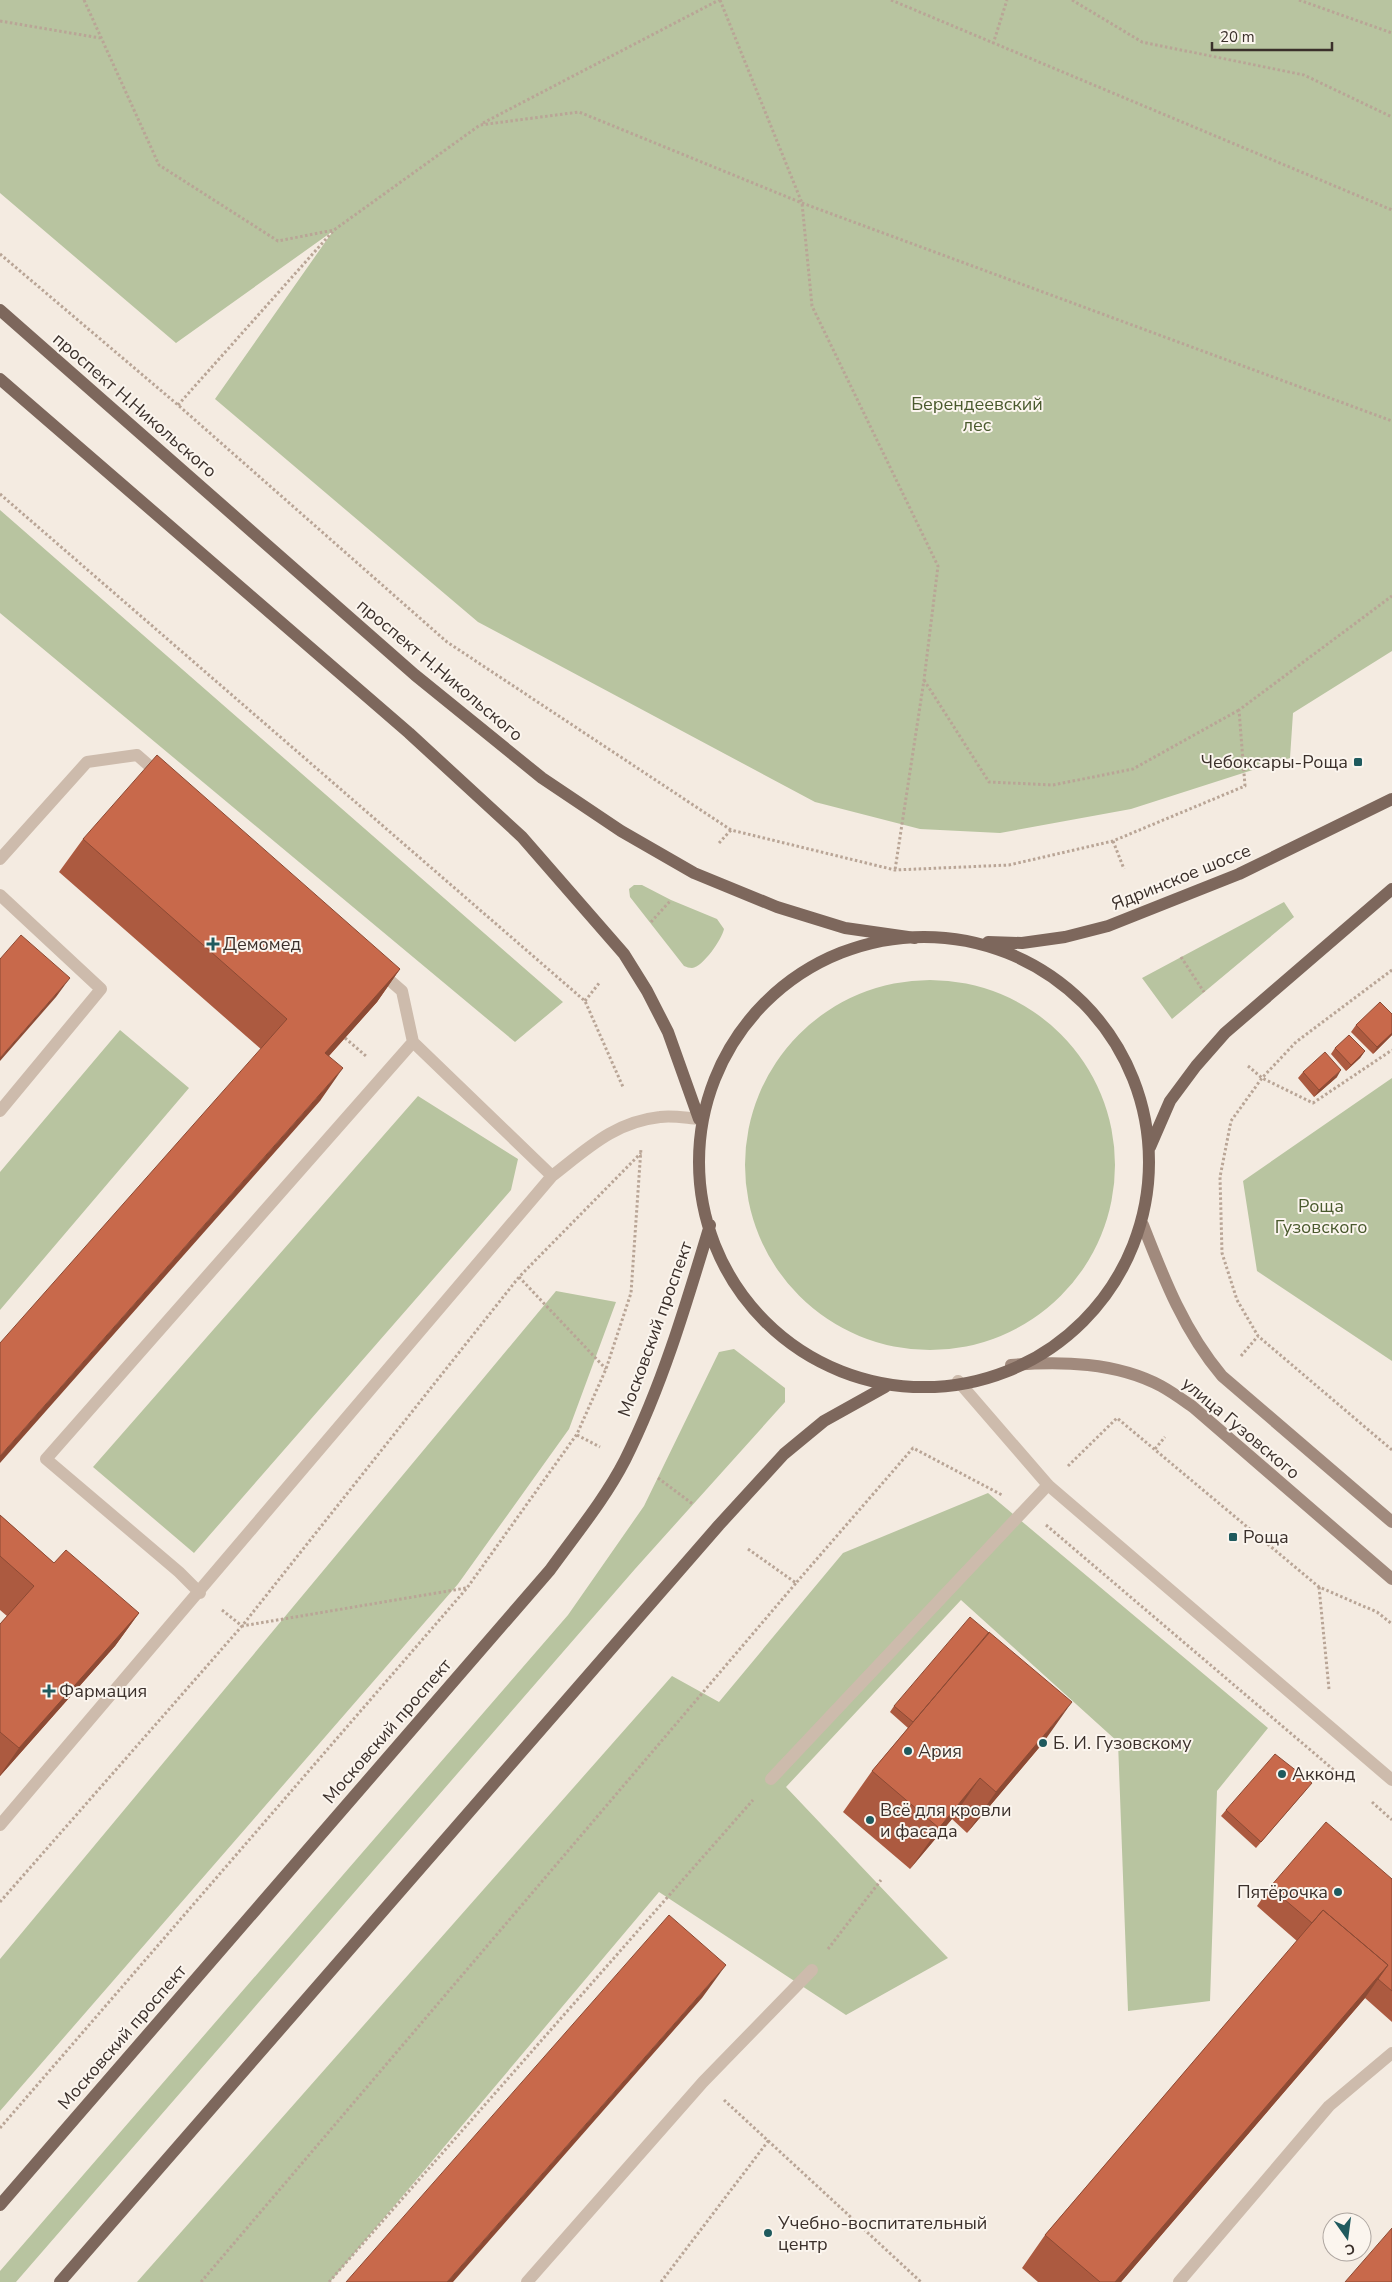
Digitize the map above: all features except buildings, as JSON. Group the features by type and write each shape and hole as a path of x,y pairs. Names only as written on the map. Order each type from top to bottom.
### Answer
{"main road":[{"name":"проспект Н.Никольского","path":"0,310 415,675 542,778 621,831 694,873 777,907 845,928 925,940"},
{"path":"0,379 409,733 522,837 624,954 647,991 668,1032 699,1120"},
{"name":"Ядринское шоссе","path":"971,942 1022,943 1064,937 1108,926 1239,874 1392,799"},
{"path":"1150,1147 1170,1101 1196,1066 1225,1033 1392,889"},
{"path":"925,940 971,942 1012,954 1052,972 1084,998 1107,1028 1126,1061 1140,1100 1150,1147 1149,1185 1143,1225 1130,1260 1110,1292 1085,1321 1050,1346 1012,1365 958,1381 925,1386 886,1387 840,1374 802,1352 763,1322 740,1292 723,1262 710,1225 699,1156 699,1120 708,1081 727,1042 750,1016 783,988 826,965 872,950 925,940"},
{"name":"Московский проспект","path":"0,2205 550,1570 606,1493 625,1460 655,1392 684,1312 710,1225"},
{"name":"улица Гузовского","path":"1143,1225 1168,1288 1187,1326 1204,1354 1222,1376 1392,1522"},
{"name":"улица Гузовского","path":"1012,1365 1049,1362 1114,1368 1160,1385 1193,1407 1392,1578"},
{"path":"60,2282 664,1588 784,1454 824,1421 886,1387"}],"street":[{"path":"0,859 88,762 137,755 174,788"},
{"path":"0,895 101,989 0,1111"},
{"path":"372,965 402,991 413,1042 552,1176"},
{"path":"200,1593 179,1572 46,1459 413,1042"},
{"path":"0,1825 200,1593 552,1176 604,1135 634,1121 662,1116 699,1120"},
{"path":"958,1381 1048,1485 1392,1780"},
{"path":"771,1779 1048,1485"},
{"path":"527,2282 703,2082 812,1970"},
{"path":"1179,2282 1329,2106 1392,2053"}],"path":[{"path":"84,0 159,165 278,241 334,230"},
{"path":"178,405 334,230 480,125 720,0 802,203 812,306 938,566 924,680 895,870"},
{"path":"891,0 1392,210"},
{"path":"994,44 1007,0"},
{"path":"1072,0 1142,42 1304,75 1392,117"},
{"path":"1300,0 1392,33"},
{"path":"0,21 100,38"},
{"path":"480,125 579,112 802,203 1392,421"},
{"path":"0,254 178,405 447,642 731,830 895,870 1009,865 1113,841 1245,786 1239,710"},
{"path":"0,494 585,1001 623,1087"},
{"path":"924,680 989,782 1053,785 1133,769 1239,710 1392,596"},
{"path":"719,843 731,830"},
{"path":"1113,841 1124,869"},
{"path":"651,922 670,900"},
{"path":"1181,957 1204,992"},
{"path":"1392,970 1296,1042 1262,1078 1231,1121 1220,1178 1222,1253 1236,1300 1258,1336 1392,1450"},
{"path":"585,1001 600,982"},
{"path":"1248,1066 1262,1078 1313,1103 1392,1050"},
{"path":"0,2128 467,1588 577,1434 606,1369 630,1293 642,1152 640,1141"},
{"path":"0,1902 242,1626 519,1277 642,1152"},
{"path":"519,1277 606,1369"},
{"path":"1241,1356 1258,1336"},
{"path":"1064,1470 1117,1418 1319,1587 1377,1612 1392,1624"},
{"path":"577,1434 601,1447"},
{"path":"1155,1449 1165,1437"},
{"path":"201,2282 913,1448 1006,1498"},
{"path":"658,1478 694,1505"},
{"path":"1038,1518 1354,1788"},
{"path":"748,1549 796,1583"},
{"path":"1319,1587 1333,1729 1332,1769"},
{"path":"200,1593 242,1626 467,1588"},
{"path":"329,2282 771,1779"},
{"path":"1370,1800 1392,1820"},
{"path":"812,1970 881,1880"},
{"path":"703,2082 769,2140 921,2282"},
{"path":"661,2282 769,2140"}],"green space":[{"name":"Берендеевский лес","path":"0,0 1392,0 1392,651 1293,713 1290,758 1131,809 1000,833 920,829 815,802 478,622 215,399 333,231 176,343 0,193"},
{"path":"0,510 563,1002 515,1042 0,613"},
{"path":"634,885 642,885 671,900 717,919 724,929 723,934 701,963 692,968 684,966 630,897 629,889"},
{"path":"1284,902 1294,917 1172,1019 1142,978"},
{"path":"930,980 966,984 1001,994 1033,1012 1061,1034 1083,1062 1101,1094 1111,1129 1115,1165 1111,1201 1101,1236 1083,1268 1061,1296 1033,1318 1001,1336 966,1346 930,1350 894,1346 859,1336 827,1318 799,1296 777,1268 759,1236 749,1201 745,1165 749,1129 759,1094 777,1062 799,1034 827,1012 859,994 894,984"},
{"path":"120,1030 189,1088 0,1310 0,1172"},
{"name":"Роща Гузовского","path":"1392,1078 1392,1361 1257,1271 1243,1181"},
{"path":"418,1096 518,1159 511,1190 194,1553 93,1467"},
{"path":"556,1291 616,1302 569,1429 458,1584 0,2111 0,1959"},
{"path":"734,1349 785,1388 785,1402 635,1569 16,2282 0,2282 0,2271 568,1615 644,1506 719,1352"},
{"path":"988,1493 1268,1728 1217,1791 1210,2001 1128,2011 1118,1742 961,1600 786,1787 948,1958 846,2015 659,1892 330,2282 137,2282 672,1676 719,1702 843,1553"}],"place":[{"name":"Чебоксары-Роща","path":"1358,762"},
{"name":"Демомед","path":"213,944"},
{"name":"Роща","path":"1233,1537"},
{"name":"Фармация","path":"49,1691"},
{"name":"Б. И. Гузовскому","path":"1043,1743"},
{"name":"Ария","path":"908,1751"},
{"name":"Акконд","path":"1282,1774"},
{"name":"Всё для кровли и фасада","path":"870,1820"},
{"name":"Пятёрочка","path":"1338,1892"},
{"name":"Учебно-воспитательный центр","path":"768,2233"}]}
